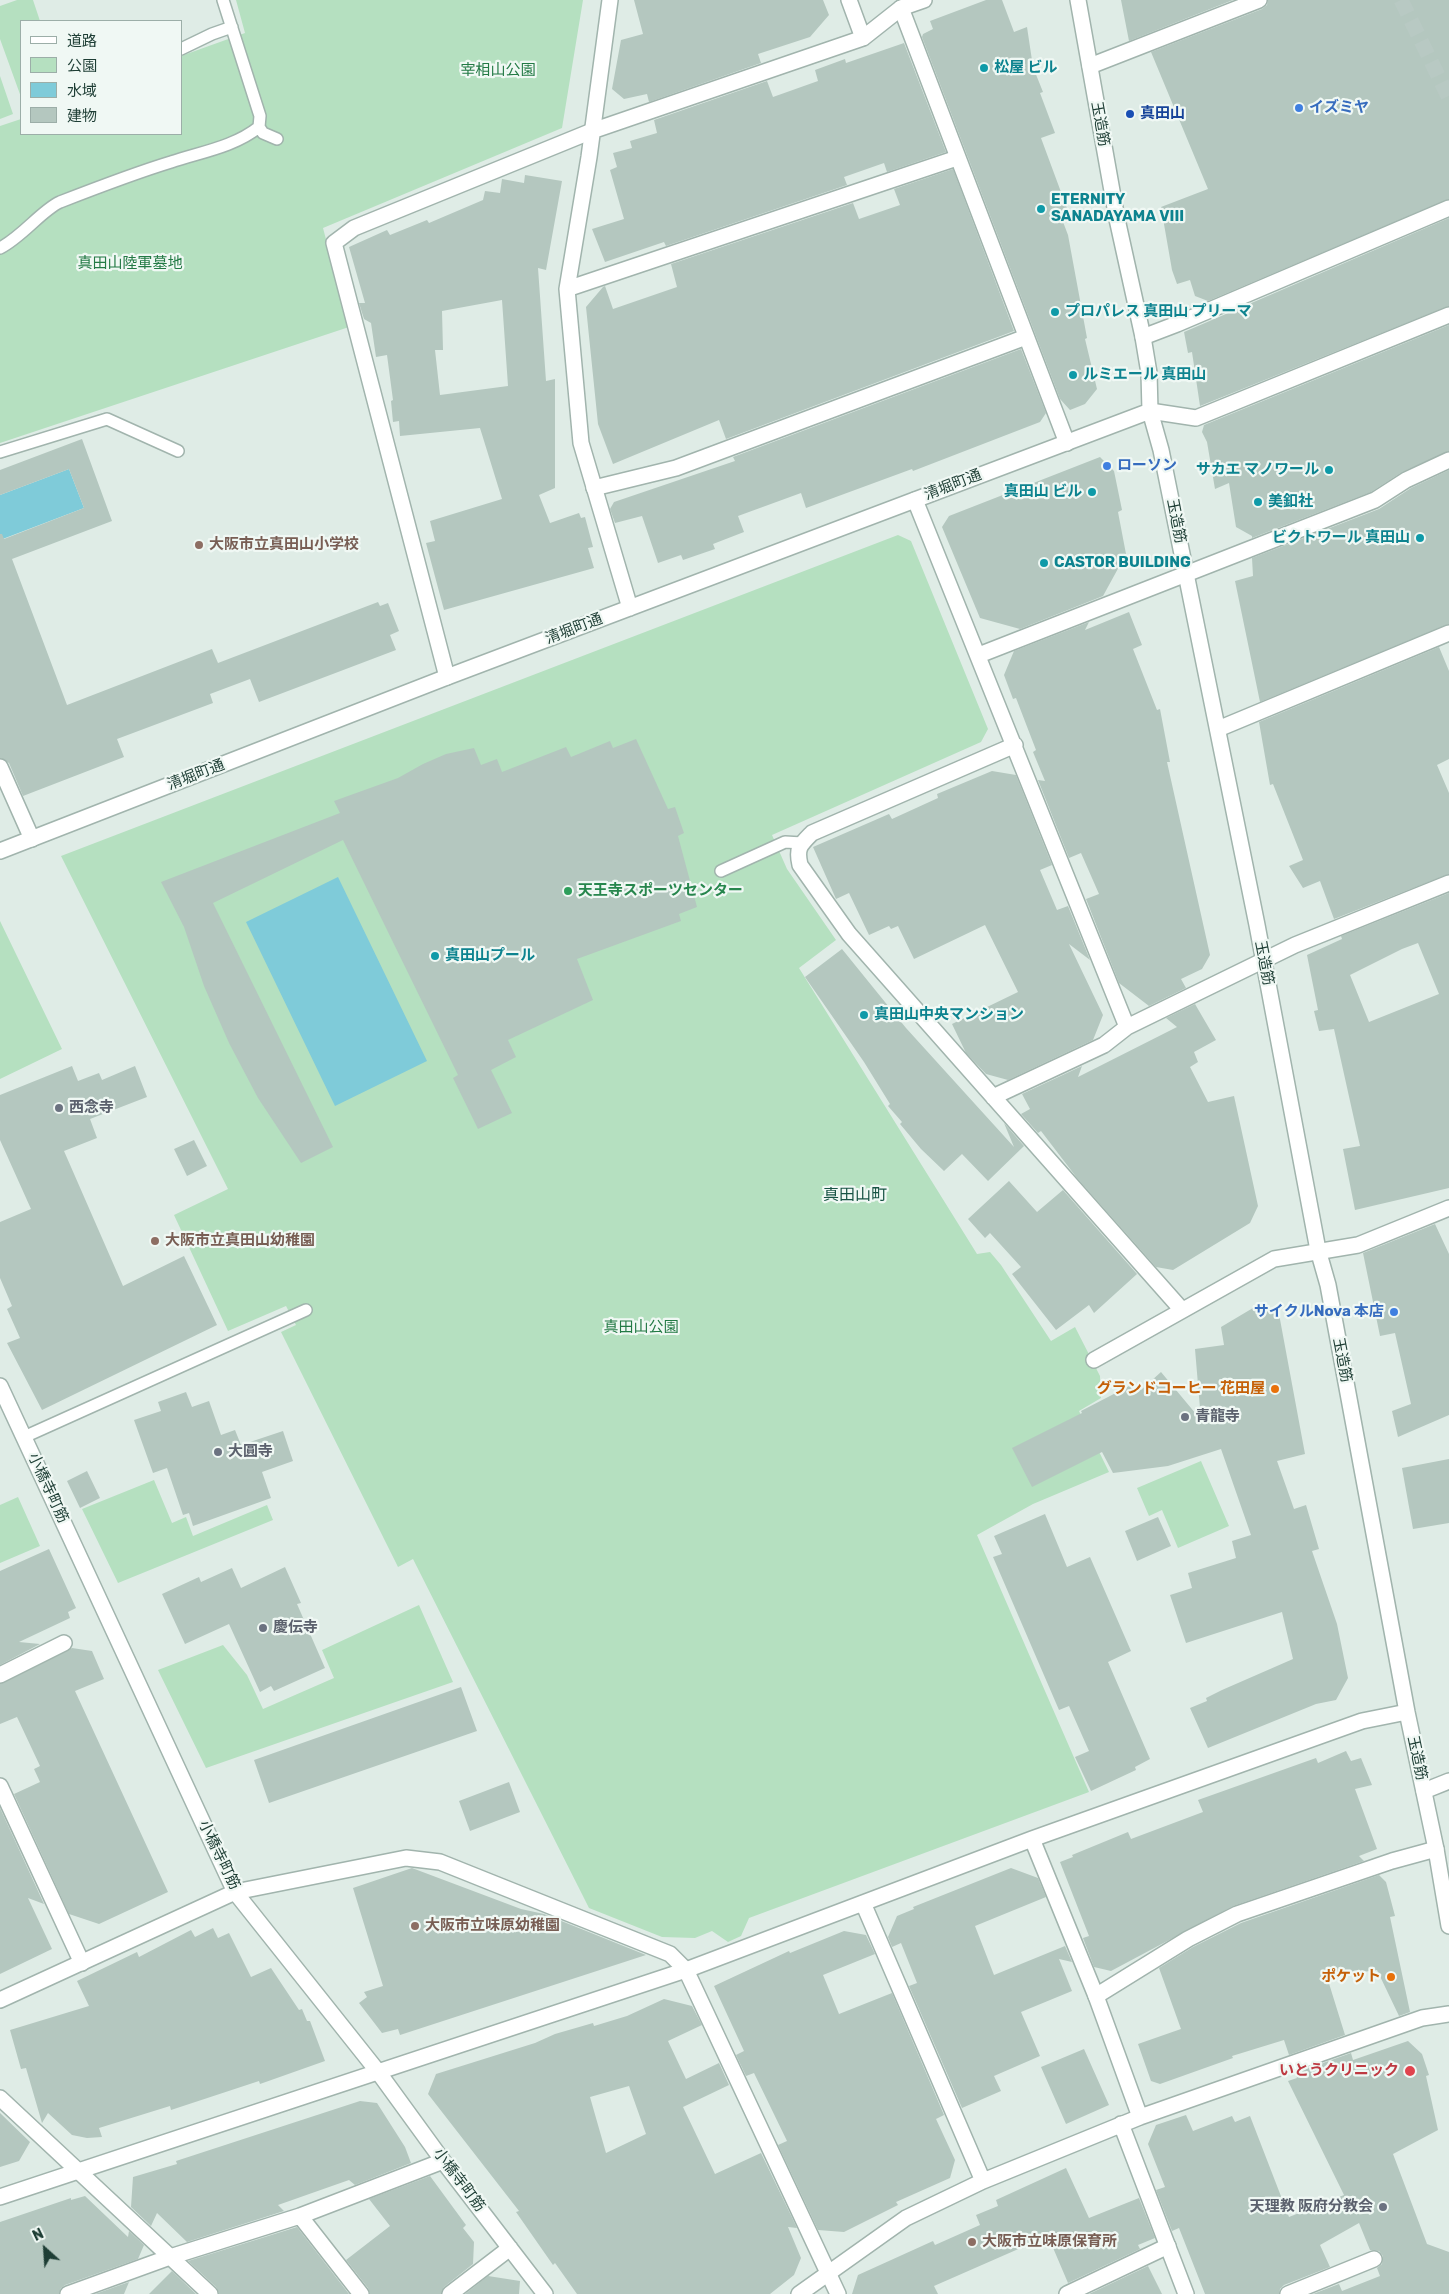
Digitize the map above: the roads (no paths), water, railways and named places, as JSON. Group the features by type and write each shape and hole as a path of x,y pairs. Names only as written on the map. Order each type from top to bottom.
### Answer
{"street":[{"path":"610,0 592,132 567,289 581,443 630,608"},
{"path":"849,0 863,38"},
{"path":"447,677 334,243 354,228 592,132 863,38 901,8 924,0"},
{"name":"玉造筋","path":"1078,0 1117,219 1143,337 1149,373 1150,412 1161,450 1264,960 1318,1250 1328,1285 1407,1712 1436,1848 1449,1926"},
{"path":"1090,66 1259,0"},
{"path":"901,8 1067,443"},
{"path":"567,289 957,158"},
{"path":"1143,337 1449,208"},
{"path":"1150,412 1196,418 1449,315"},
{"path":"594,488 676,468 1026,337"},
{"name":"清堀町通","path":"0,851 447,677 1150,412"},
{"path":"979,655 1146,588 1186,575 1375,500 1406,480 1449,460"},
{"path":"915,500 979,655 1127,1027"},
{"path":"1218,729 1449,633"},
{"path":"1015,745 812,833 802,843 797,854 800,865 849,934 1182,1310"},
{"path":"0,767 32,839"},
{"path":"993,1097 1104,1045 1127,1027 1264,960 1449,883"},
{"path":"1094,1360 1274,1259 1318,1250 1358,1245 1449,1208"},
{"name":"小橋寺町筋","path":"0,1386 235,1892 379,2073 545,2294"},
{"path":"0,1675 64,1643"},
{"path":"0,2197 686,1970 1032,1839 1362,1721 1407,1712"},
{"path":"1424,1791 1449,1781"},
{"path":"0,1786 82,1963"},
{"path":"1032,1839 1096,1996 1140,2116"},
{"path":"1096,1996 1188,1939 1237,1914 1392,1861 1436,1848"},
{"path":"0,2000 235,1892 406,1858 440,1862 670,1954 686,1970 838,2294"},
{"path":"863,1903 983,2181"},
{"path":"799,2294 906,2218 983,2181 1140,2116 1422,2018 1449,2014"},
{"path":"0,2098 210,2294"},
{"path":"1122,2124 1186,2294"},
{"path":"68,2294 170,2257 300,2216 444,2161"},
{"path":"300,2216 361,2294"},
{"path":"1067,2294 1168,2246"},
{"path":"450,2294 510,2248"},
{"path":"1288,2294 1374,2259"}],"lane":[{"path":"223,0 260,116 260,127 264,133 277,139"},
{"path":"182,49 232,27"},
{"path":"0,248 12,242 58,203 166,163 209,152 243,138 260,127"},
{"path":"0,452 107,419 178,451"},
{"path":"722,871 785,842 802,843"},
{"path":"24,1437 306,1310"}],"water":[{"path":"69,469 84,508 0,540 0,495"},
{"path":"338,877 427,1061 335,1106 246,922"}],"tunnel":[{"path":"1401,0 1449,98"}],"place":[{"name":"松屋 ビル","path":"984,68"},
{"name":"イズミヤ","path":"1299,108"},
{"name":"真田山","path":"1130,114"},
{"name":"ETERNITY SANADAYAMA VIII","path":"1041,209"},
{"name":"プロパレス 真田山 プリーマ","path":"1055,312"},
{"name":"ルミエール 真田山","path":"1073,375"},
{"name":"ローソン","path":"1107,466"},
{"name":"サカエ マノワール","path":"1329,470"},
{"name":"真田山 ビル","path":"1092,492"},
{"name":"美釦社","path":"1258,502"},
{"name":"ビクトワール 真田山","path":"1420,538"},
{"name":"大阪市立真田山小学校","path":"199,545"},
{"name":"CASTOR BUILDING","path":"1044,563"},
{"name":"天王寺スポーツセンター","path":"568,891"},
{"name":"真田山プール","path":"435,956"},
{"name":"真田山中央マンション","path":"864,1015"},
{"name":"西念寺","path":"59,1108"},
{"name":"大阪市立真田山幼稚園","path":"155,1241"},
{"name":"サイクルNova 本店","path":"1394,1312"},
{"name":"グランドコーヒー 花田屋","path":"1275,1389"},
{"name":"青龍寺","path":"1185,1417"},
{"name":"大圓寺","path":"218,1452"},
{"name":"慶伝寺","path":"263,1628"},
{"name":"大阪市立味原幼稚園","path":"415,1926"},
{"name":"ポケット","path":"1391,1977"},
{"name":"いとうクリニック","path":"1410,2071"},
{"name":"天理教 阪府分教会","path":"1383,2207"},
{"name":"大阪市立味原保育所","path":"972,2242"}],"district":[{"name":"真田山町","path":"855,1195"}],"park label":[{"name":"宰相山公園","path":"498,71"},
{"name":"真田山陸軍墓地","path":"130,264"},
{"name":"真田山公園","path":"641,1328"}]}
